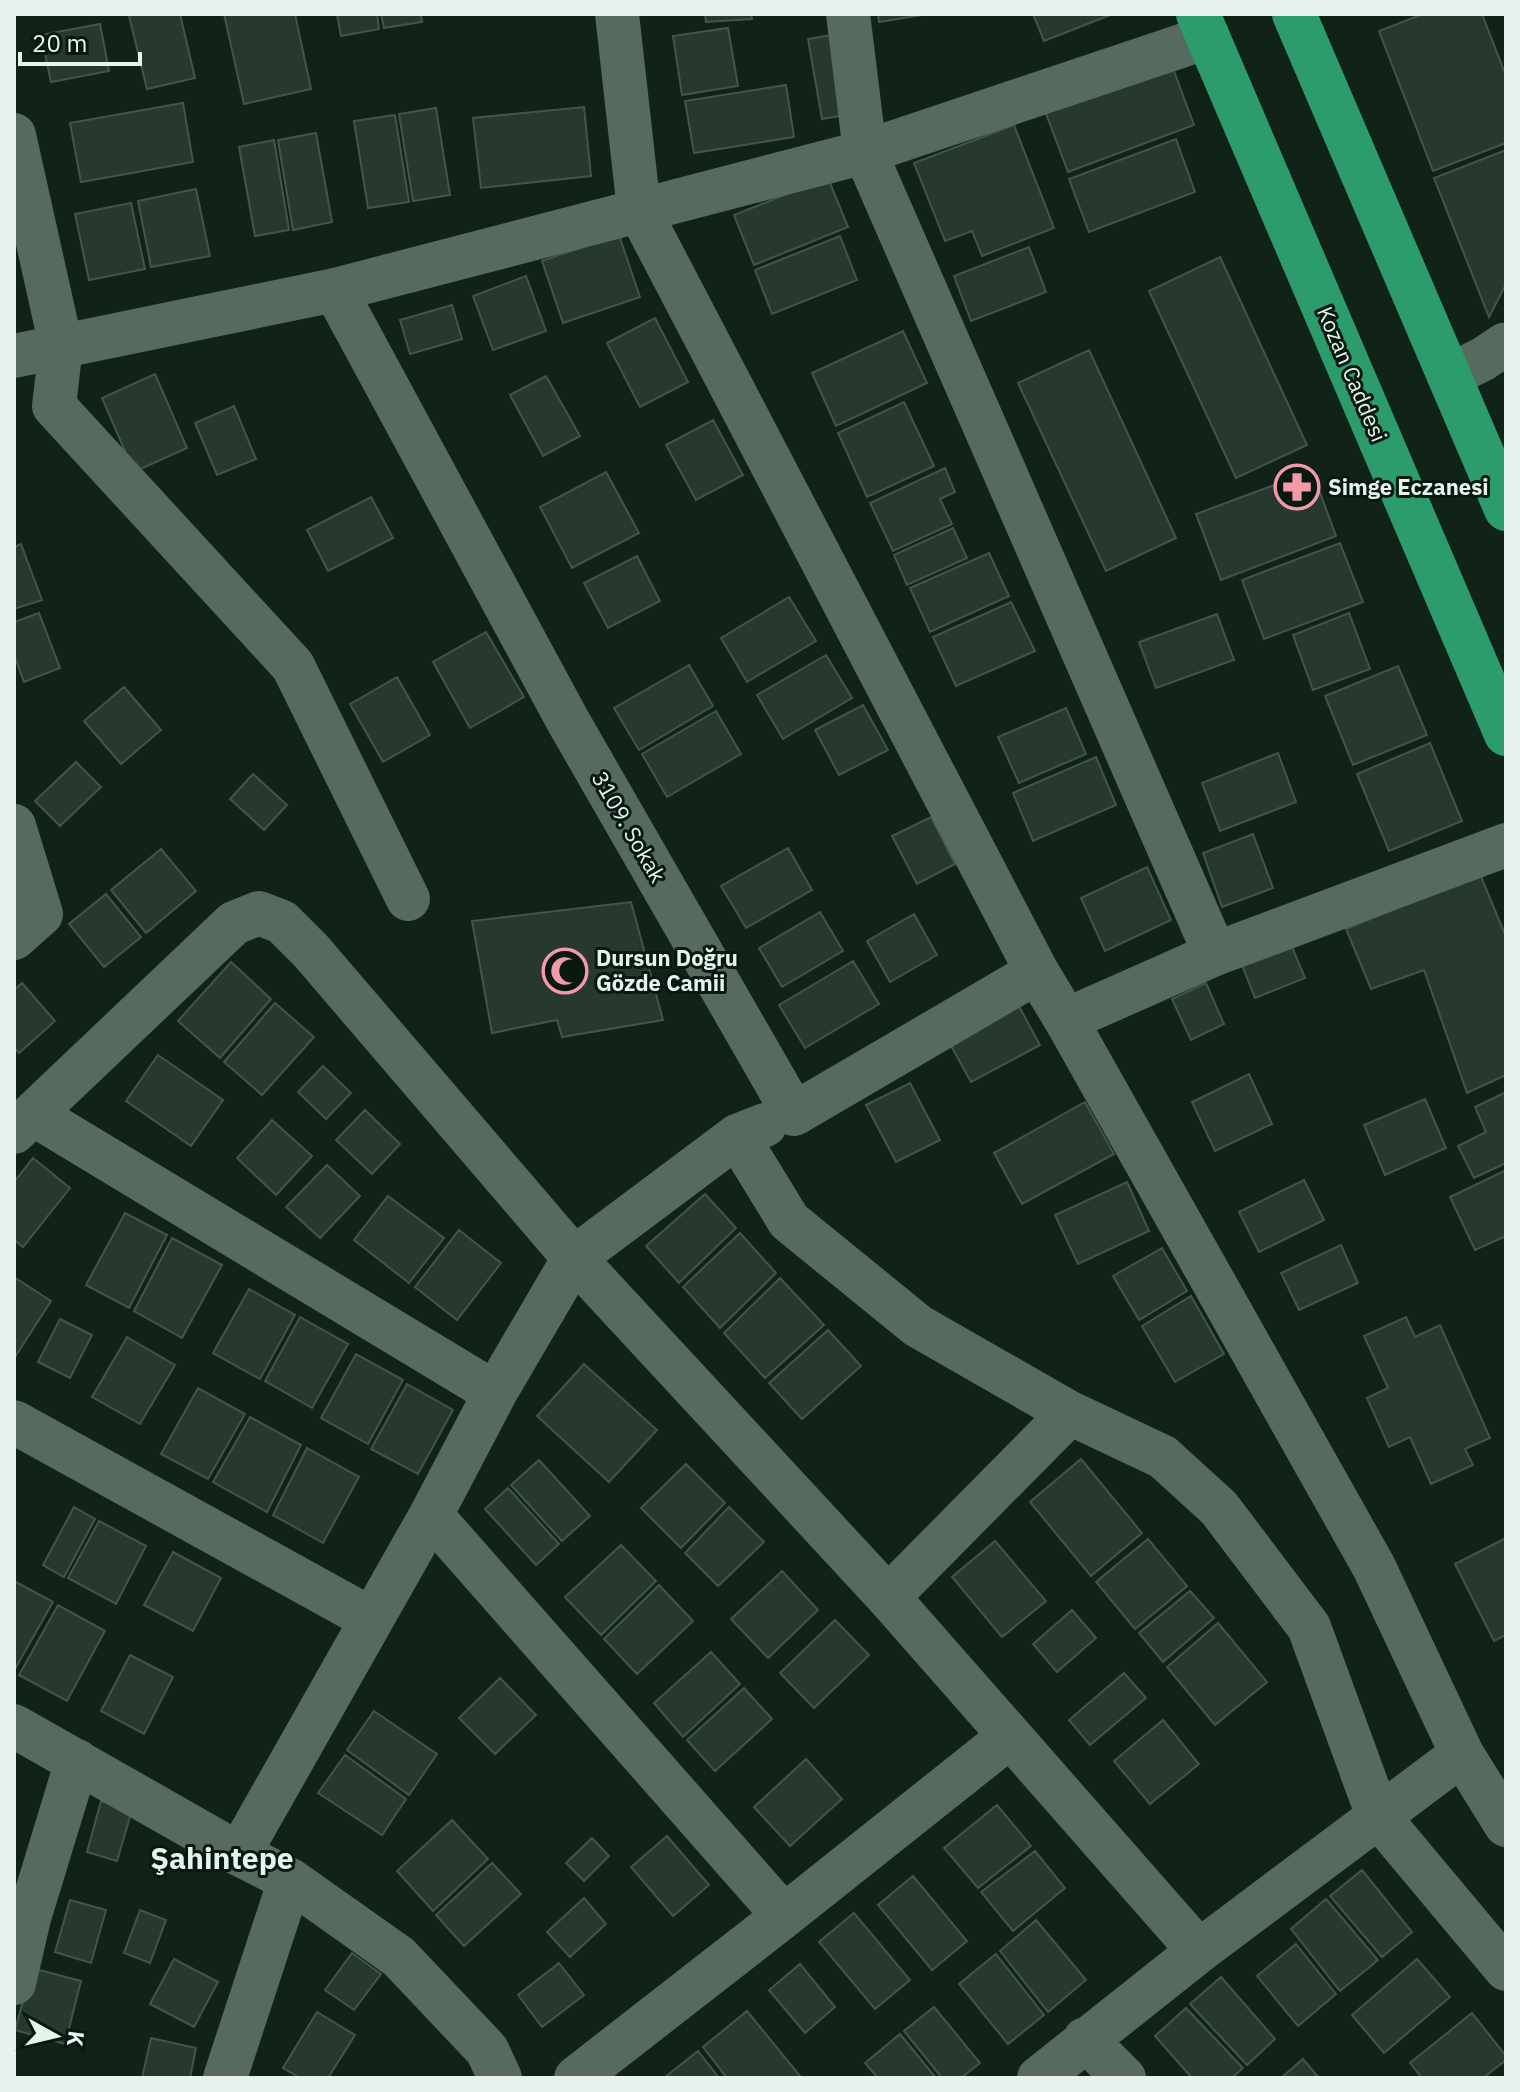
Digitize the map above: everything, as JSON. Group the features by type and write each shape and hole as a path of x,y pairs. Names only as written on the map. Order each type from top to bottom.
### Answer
{"highway":[{"path":"1294,14 1506,509"},
{"name":"Kozan Caddesi","path":"1203,26 1506,734"}],"street":[{"path":"617,14 639,210 1037,972 1374,1567 1462,1754 1506,1825"},
{"path":"848,14 865,152 1215,954"},
{"path":"14,356 335,290 865,152 1203,26"},
{"path":"14,135 61,346 54,406 293,666 408,899"},
{"name":"3109. Sokak","path":"335,290 568,721 794,1114"},
{"path":"1449,376 1505,344"},
{"path":"14,826 41,914 14,938"},
{"path":"1066,1020 1215,954 1506,845"},
{"path":"495,1393 23,1123 234,923 259,913 282,922 311,951 574,1258 888,1597 1199,1951"},
{"path":"239,1854 431,1515 495,1393 574,1258 737,1136 794,1114 1037,972"},
{"path":"737,1136 789,1221 918,1326 1070,1413 1163,1457 1219,1508 1309,1627 1378,1816 1506,1969"},
{"path":"888,1597 1070,1413"},
{"path":"14,1422 371,1619"},
{"path":"431,1515 784,1916"},
{"path":"14,1726 290,1880 399,1957 487,2050 500,2078"},
{"path":"576,2078 1009,1737"},
{"path":"1039,2078 1199,1951 1462,1754"},
{"path":"14,1983 29,1918 77,1761"},
{"path":"225,2078 290,1880"},
{"path":"1085,2039 1124,2078"}],"building":[{"path":"180,14 195,78 147,89 129,16"},
{"path":"224,14 295,14 311,89 244,104"},
{"path":"337,14 377,14 379,29 341,36"},
{"path":"381,14 421,14 422,22 384,28"},
{"path":"705,14 751,14 752,19 706,22"},
{"path":"878,14 928,14 879,22"},
{"path":"1033,14 1113,14 1044,41"},
{"path":"1423,14 1482,14 1506,76 1506,143 1433,171 1379,31"},
{"path":"100,24 109,71 51,82 41,35"},
{"path":"728,28 738,86 682,95 673,36"},
{"path":"843,33 857,113 822,119 808,39"},
{"path":"1171,63 1194,125 1068,172 1045,111"},
{"path":"786,85 794,137 694,153 685,101"},
{"path":"183,103 193,162 81,182 70,123"},
{"path":"584,107 591,176 481,188 473,118"},
{"path":"436,108 450,195 413,201 399,114"},
{"path":"395,115 409,202 368,208 354,121"},
{"path":"1014,125 1054,228 982,256 972,231 945,241 914,163"},
{"path":"316,133 332,222 293,230 278,140"},
{"path":"1176,139 1195,192 1089,232 1069,179"},
{"path":"274,140 289,230 255,236 239,147"},
{"path":"1506,150 1506,284 1489,317 1434,178"},
{"path":"828,178 848,227 754,265 734,215"},
{"path":"196,189 210,256 151,267 138,201"},
{"path":"131,203 145,269 89,280 75,214"},
{"path":"619,235 640,297 563,323 542,261"},
{"path":"840,236 857,280 772,314 755,270"},
{"path":"1029,247 1046,292 971,321 954,276"},
{"path":"1220,257 1307,445 1236,478 1149,291"},
{"path":"526,276 546,331 493,350 473,296"},
{"path":"452,305 462,339 410,354 400,320"},
{"path":"655,318 688,382 640,407 607,343"},
{"path":"903,331 927,383 836,426 812,373"},
{"path":"1089,350 1176,538 1106,571 1018,383"},
{"path":"155,374 187,448 134,472 102,398"},
{"path":"546,376 580,436 543,456 510,395"},
{"path":"904,402 934,466 867,497 838,433"},
{"path":"234,406 256,459 217,475 195,423"},
{"path":"713,420 743,475 696,500 666,445"},
{"path":"945,468 955,492 940,499 952,524 893,551 870,503"},
{"path":"1312,471 1336,536 1221,580 1196,514"},
{"path":"606,472 639,533 572,568 540,507"},
{"path":"371,497 393,538 328,571 307,530"},
{"path":"953,528 967,558 907,585 894,555"},
{"path":"1340,543 1363,602 1264,639 1242,580"},
{"path":"21,544 42,600 14,609 14,547"},
{"path":"989,553 1009,596 930,632 910,588"},
{"path":"637,556 660,601 608,628 584,583"},
{"path":"789,597 816,641 747,682 721,638"},
{"path":"1011,602 1035,651 956,686 933,637"},
{"path":"39,613 60,668 24,682 14,655 14,622"},
{"path":"1349,613 1370,669 1313,690 1293,635"},
{"path":"1217,614 1234,660 1156,688 1139,642"},
{"path":"486,632 524,697 470,728 433,662"},
{"path":"826,655 852,698 783,739 757,695"},
{"path":"689,665 713,706 639,750 614,708"},
{"path":"1398,666 1427,735 1353,765 1325,696"},
{"path":"397,677 430,735 383,762 350,704"},
{"path":"124,687 161,730 121,764 84,721"},
{"path":"863,705 888,750 839,775 815,730"},
{"path":"1066,708 1086,754 1019,783 998,737"},
{"path":"716,711 741,754 667,797 642,754"},
{"path":"1430,743 1462,821 1389,851 1357,774"},
{"path":"1278,753 1296,802 1220,831 1202,783"},
{"path":"1096,757 1116,805 1033,841 1013,793"},
{"path":"76,762 101,787 60,826 35,801"},
{"path":"253,774 287,805 264,830 230,799"},
{"path":"931,817 955,864 917,884 892,836"},
{"path":"1253,834 1273,888 1222,907 1203,853"},
{"path":"788,848 812,890 746,928 721,886"},
{"path":"161,849 196,891 146,933 111,890"},
{"path":"1147,867 1171,920 1105,951 1081,898"},
{"path":"1480,874 1506,937 1506,1075 1467,1093 1424,970 1371,989 1346,929"},
{"path":"106,894 141,937 104,967 69,924"},
{"name":"Dursun Doğru Gözde Camii","path":"631,902 663,1020 562,1037 557,1020 492,1033 472,921"},
{"path":"820,912 843,951 782,987 759,948"},
{"path":"914,914 937,955 890,982 867,941"},
{"path":"1287,935 1305,978 1255,998 1238,955"},
{"path":"853,961 879,1004 805,1048 779,1005"},
{"path":"231,962 271,999 220,1058 178,1021"},
{"path":"22,983 55,1021 19,1053 14,1047 14,990"},
{"path":"1206,983 1224,1024 1191,1040 1172,999"},
{"path":"1015,999 1040,1045 971,1082 946,1037"},
{"path":"275,1003 314,1037 262,1095 224,1062"},
{"path":"158,1055 223,1100 191,1146 126,1101"},
{"path":"323,1066 351,1093 326,1119 298,1092"},
{"path":"1249,1074 1272,1124 1215,1151 1192,1102"},
{"path":"910,1083 940,1140 896,1162 866,1105"},
{"path":"1506,1092 1506,1163 1474,1178 1458,1146 1486,1132 1475,1107"},
{"path":"1425,1099 1446,1148 1385,1175 1364,1125"},
{"path":"1085,1102 1114,1154 1022,1204 994,1153"},
{"path":"365,1110 400,1144 372,1174 336,1140"},
{"path":"272,1120 312,1156 276,1195 237,1158"},
{"path":"33,1158 70,1188 23,1247 14,1240 14,1182"},
{"path":"327,1165 360,1196 320,1238 286,1207"},
{"path":"1506,1170 1506,1236 1475,1250 1450,1197"},
{"path":"1304,1180 1324,1220 1259,1252 1239,1212"},
{"path":"1127,1182 1149,1231 1078,1264 1055,1215"},
{"path":"705,1194 736,1228 679,1283 646,1246"},
{"path":"388,1196 444,1238 409,1283 354,1240"},
{"path":"125,1213 167,1235 129,1308 86,1285"},
{"path":"459,1230 501,1263 457,1320 415,1287"},
{"path":"740,1233 776,1273 720,1328 683,1287"},
{"path":"172,1238 222,1265 182,1338 134,1311"},
{"path":"1341,1245 1358,1283 1299,1310 1281,1273"},
{"path":"1162,1248 1187,1291 1139,1320 1113,1276"},
{"path":"14,1277 51,1301 15,1357 14,1357"},
{"path":"780,1278 824,1325 765,1378 724,1333"},
{"path":"249,1289 295,1315 260,1379 213,1353"},
{"path":"1191,1296 1224,1354 1175,1382 1142,1326"},
{"path":"300,1317 348,1344 312,1408 265,1381"},
{"path":"1406,1317 1415,1337 1440,1325 1490,1438 1465,1449 1473,1465 1431,1484 1410,1437 1389,1447 1367,1398 1388,1388 1364,1336"},
{"path":"60,1319 92,1335 70,1378 38,1362"},
{"path":"828,1330 861,1366 802,1419 769,1383"},
{"path":"127,1337 175,1365 140,1424 92,1397"},
{"path":"356,1354 403,1380 368,1444 321,1418"},
{"path":"584,1364 657,1430 609,1482 537,1416"},
{"path":"407,1384 453,1410 418,1474 371,1449"},
{"path":"198,1388 245,1414 208,1479 161,1454"},
{"path":"250,1417 301,1445 267,1512 213,1482"},
{"path":"307,1448 359,1477 323,1543 273,1515"},
{"path":"1081,1459 1142,1533 1091,1576 1030,1502"},
{"path":"539,1460 590,1516 562,1541 511,1485"},
{"path":"686,1464 725,1503 681,1548 641,1508"},
{"path":"508,1488 559,1544 536,1565 485,1509"},
{"path":"74,1507 95,1519 64,1577 43,1565"},
{"path":"729,1507 764,1542 718,1586 685,1553"},
{"path":"99,1521 146,1546 116,1604 68,1578"},
{"path":"1506,1538 1506,1635 1494,1641 1455,1564"},
{"path":"1148,1539 1187,1586 1135,1629 1096,1582"},
{"path":"995,1541 1046,1601 1002,1637 952,1577"},
{"path":"621,1545 656,1581 601,1635 565,1597"},
{"path":"173,1552 221,1578 193,1631 144,1605"},
{"path":"782,1571 818,1610 768,1658 731,1619"},
{"path":"14,1581 53,1602 14,1671"},
{"path":"659,1585 693,1621 637,1674 604,1639"},
{"path":"1190,1591 1214,1618 1163,1662 1139,1633"},
{"path":"58,1605 105,1631 67,1701 19,1675"},
{"path":"1072,1610 1096,1638 1057,1672 1033,1644"},
{"path":"835,1620 869,1655 814,1708 780,1673"},
{"path":"1218,1623 1267,1682 1215,1725 1167,1667"},
{"path":"711,1652 740,1684 683,1737 654,1703"},
{"path":"130,1655 173,1677 144,1734 101,1711"},
{"path":"1124,1673 1146,1698 1090,1745 1069,1720"},
{"path":"500,1678 536,1715 495,1754 459,1718"},
{"path":"744,1688 772,1719 715,1771 687,1740"},
{"path":"374,1711 437,1754 409,1795 347,1750"},
{"path":"1163,1720 1199,1764 1150,1804 1114,1761"},
{"path":"345,1755 406,1799 382,1835 318,1793"},
{"path":"806,1759 842,1799 790,1846 754,1807"},
{"path":"101,1801 132,1810 117,1861 87,1852"},
{"path":"997,1805 1031,1846 978,1888 944,1848"},
{"path":"452,1820 488,1859 433,1911 397,1871"},
{"path":"667,1836 709,1885 673,1916 631,1867"},
{"path":"592,1838 609,1856 584,1881 566,1863"},
{"path":"1035,1851 1065,1888 1013,1931 981,1892"},
{"path":"492,1863 521,1894 464,1946 436,1915"},
{"path":"1362,1870 1412,1932 1382,1957 1330,1896"},
{"path":"913,1876 967,1941 932,1970 878,1905"},
{"path":"584,1898 606,1924 570,1957 547,1932"},
{"path":"1326,1899 1378,1960 1340,1991 1291,1929"},
{"path":"70,1900 106,1910 91,1963 55,1952"},
{"path":"140,1910 166,1920 150,1963 124,1953"},
{"path":"854,1913 910,1980 875,2009 819,1942"},
{"path":"1036,1920 1086,1980 1048,2012 1000,1951"},
{"path":"1296,1944 1336,1994 1298,2026 1257,1976"},
{"path":"352,1953 381,1974 354,2010 325,1990"},
{"path":"996,1954 1044,2015 1008,2044 959,1984"},
{"path":"174,1959 218,1982 194,2027 150,2004"},
{"path":"1417,1959 1450,1997 1384,2053 1352,2015"},
{"path":"559,1963 584,1995 542,2027 518,1995"},
{"path":"800,1964 835,2007 805,2033 769,1990"},
{"path":"32,1968 81,1981 65,2044 15,2030"},
{"path":"1221,1977 1275,2039 1247,2065 1190,2004"},
{"path":"934,2007 980,2063 961,2078 942,2078 904,2031"},
{"path":"1186,2008 1243,2068 1232,2078 1192,2078 1155,2036"},
{"path":"747,2011 800,2076 798,2078 727,2078 703,2047"},
{"path":"317,2012 355,2035 328,2078 300,2078 283,2068"},
{"path":"1472,2013 1506,2060 1483,2078 1422,2078 1410,2063"},
{"path":"900,2034 936,2078 878,2078 865,2063"},
{"path":"151,2038 196,2048 190,2078 142,2078"},
{"path":"698,2051 719,2078 664,2078"},
{"path":"1303,2059 1319,2078 1281,2078"}],"place":[{"name":"Simge Eczanesi","path":"1297,487"},
{"name":"Dursun Doğru Gözde Camii","path":"565,971"}],"district":[{"name":"Şahintepe","path":"222,1859"}]}
